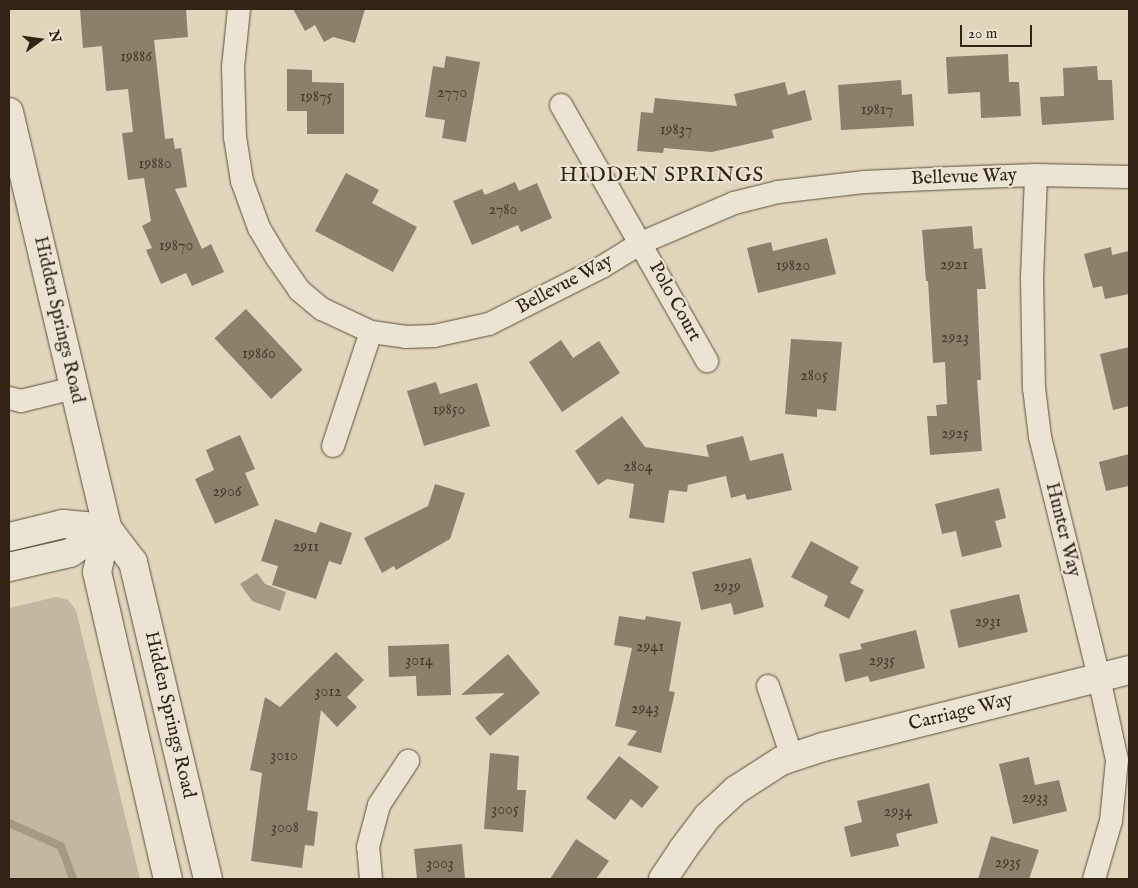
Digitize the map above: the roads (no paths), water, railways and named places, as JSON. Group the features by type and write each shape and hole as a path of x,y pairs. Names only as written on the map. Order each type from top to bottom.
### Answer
{"main road":[{"name":"Hidden Springs Road","path":"9,112 107,528 133,562 208,879"},
{"path":"9,537 64,524 107,528"},
{"name":"Hidden Springs Road","path":"107,528 97,572 168,879"},
{"path":"9,568 70,553 107,528"},
{"name":"Carriage Way","path":"663,879 694,833 726,799 765,769 823,746 1129,670"}],"street":[{"name":"Bellevue Way","path":"240,9 233,67 235,138 242,181 260,228 276,258 299,290 322,309 371,332 404,337 434,336 489,324 602,267 641,243 734,203 778,192 865,182 1036,175 1129,177"},
{"name":"Polo Court","path":"561,105 707,361"},
{"name":"Hunter Way","path":"1036,175 1032,278 1034,388 1040,437 1100,678 1117,760 1111,820 1094,879"},
{"path":"333,446 371,332"},
{"path":"9,398 21,401 74,388"},
{"path":"768,686 792,757"},
{"path":"371,879 368,847 379,805 408,761"}],"waterway":[{"path":"9,823 61,846 73,879"}],"district":[{"name":"HIDDEN SPRINGS","path":"662,176"}]}
